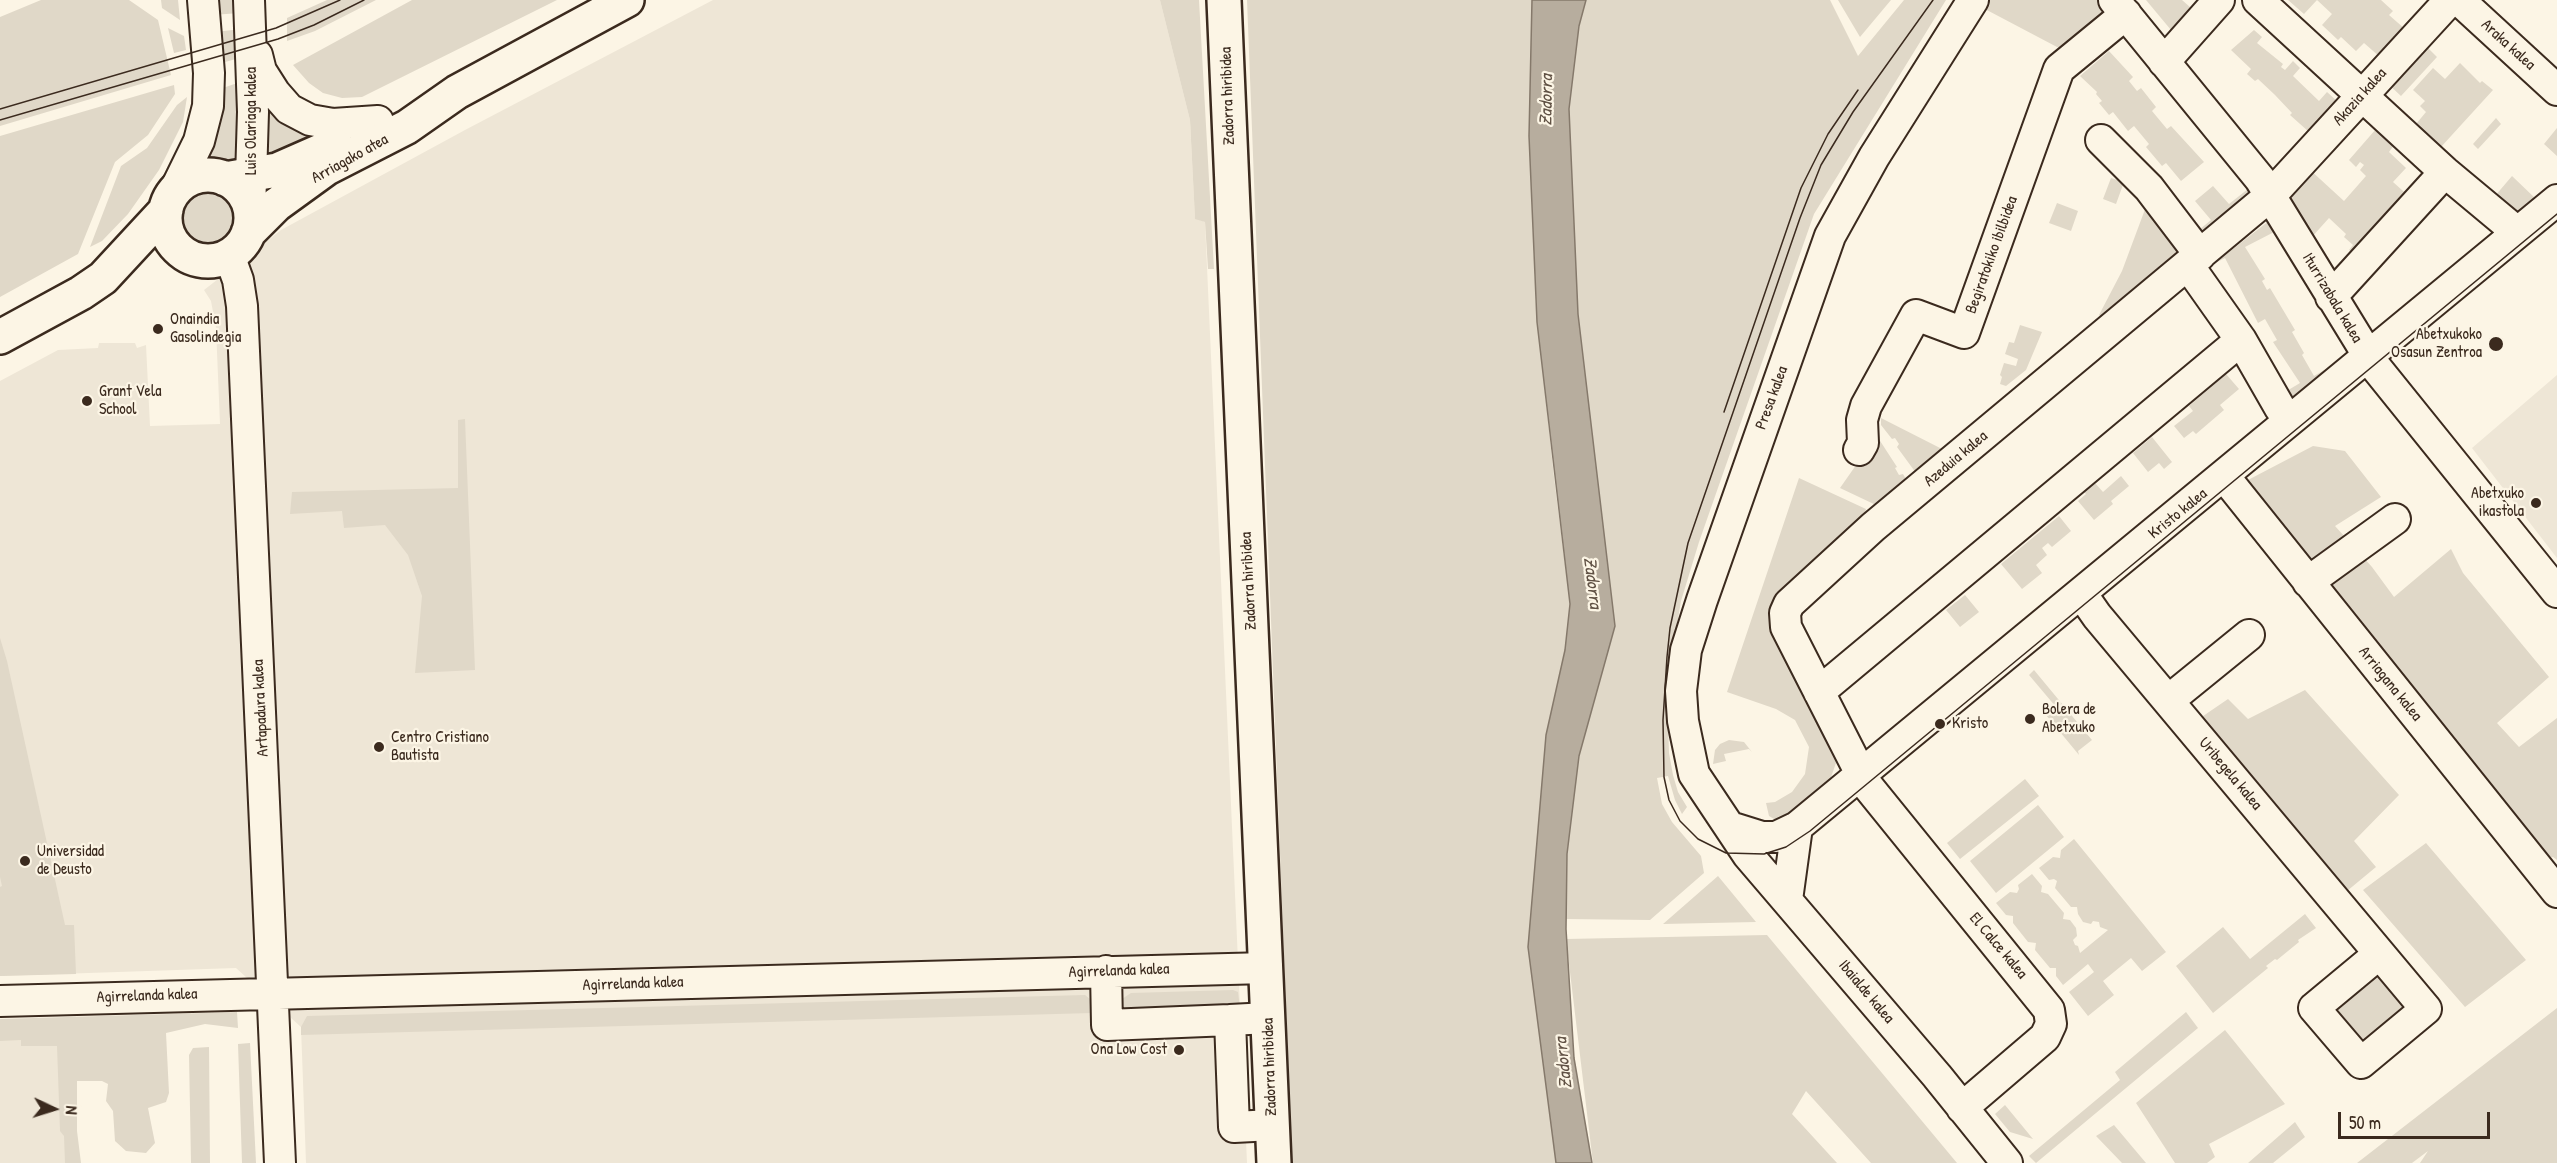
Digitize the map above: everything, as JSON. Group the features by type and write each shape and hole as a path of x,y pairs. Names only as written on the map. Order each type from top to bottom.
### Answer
{"main road":[{"name":"Arriagako atea","path":"242,233 327,168 407,127 457,92 627,0"},
{"name":"Zadorra hiribidea","path":"1224,0 1274,1163"},
{"name":"Arriagako atea","path":"238,176 277,170 316,155 404,107 457,92"},
{"path":"0,337 81,293 103,278 186,181 198,176 238,176 237,186 246,198 242,233 216,260 202,261 183,252 170,237 165,224 171,200"}],"street":[{"path":"171,200 199,141 208,106 209,73 203,0"},
{"name":"Luis Olariaga kalea","path":"238,176 253,112 249,0"},
{"name":"Presa kalea","path":"1727,824 1694,774 1688,755 1681,692 1686,650 1755,444 1830,236 1869,166 1973,0"},
{"path":"2164,62 2219,0"},
{"path":"2258,0 2445,172 2542,215"},
{"name":"Akazia kalea","path":"2271,195 2450,0"},
{"name":"Araka kalea","path":"2458,0 2557,90"},
{"name":"Iturrizabala kalea","path":"2120,7 2271,195 2369,356 2557,592"},
{"name":"Begiratokiko ibilbidea","path":"1859,450 1863,443 1862,420 1866,406 1916,315 1964,333 2059,69 2120,7"},
{"name":"Luis Olariaga kalea","path":"251,30 261,71 289,109 310,120 333,124 378,121"},
{"path":"2101,140 2149,188 2194,260 2280,408"},
{"path":"2331,297 2445,172"},
{"name":"Azeduia kalea","path":"1860,774 1786,627 1785,613 1789,604 1873,527 2271,195"},
{"name":"Kristo kalea","path":"1727,824 1762,837 1776,837 1797,827 2542,215"},
{"name":"Artapadura kalea","path":"242,233 238,280 242,306 280,1163"},
{"path":"1818,692 2241,340"},
{"name":"Arriagana kalea","path":"2224,476 2557,892"},
{"path":"2308,582 2395,519"},
{"name":"Uribegela kalea","path":"2081,593 2097,616 2379,954"},
{"path":"2169,700 2249,635"},
{"name":"El Calce kalea","path":"1860,774 1888,814 2049,1010 2051,1024 2045,1037 1962,1108"},
{"name":"Ibaialde kalea","path":"1727,824 1748,855 2007,1163"},
{"path":"1787,900 1797,827"},
{"name":"Agirrelanda kalea","path":"0,1001 1267,968"},
{"path":"1106,971 1107,1025 1268,1018"},
{"path":"1230,1020 1234,1127 1273,1125"}],"shaded area":[{"path":"41,0 129,0 158,20 171,75 0,126 0,17"},
{"path":"161,0 178,0 180,20 162,8"},
{"path":"211,0 239,0 240,13 212,15"},
{"path":"327,0 376,0 315,31 287,41 287,18"},
{"path":"412,0 557,0 362,97 342,98 323,93 309,83 293,65"},
{"path":"713,0 1160,0 1190,120 1195,218 1205,222 1247,1163 306,1163 301,1027 236,968 0,976 0,381 58,350 98,348 99,343 135,343 137,348 146,345 150,426 220,424 216,328 211,301 204,290 281,230"},
{"path":"1160,0 1199,0 1214,269 1208,269 1205,222 1195,219 1190,120"},
{"path":"1247,0 1532,0 1529,136 1536,307 1570,604 1565,650 1546,735 1528,947 1556,1163 1292,1163"},
{"path":"1586,0 1830,0 1858,56 1904,0 1946,0 1814,214 1699,542 1681,601 1673,649 1668,720 1669,753 1673,775 1678,792 1687,807 1682,814 1668,776 1657,778 1662,804 1672,822 1701,856 1704,873 1650,920 1566,919 1567,854 1579,756 1615,626 1578,314 1569,109 1579,26"},
{"path":"1838,0 1891,0 1860,37"},
{"path":"1989,0 2102,0 2109,9 2075,50 2057,47 1983,8"},
{"path":"2146,0 2182,0 2199,15 2171,41 2171,30"},
{"path":"2288,0 2317,0 2304,14"},
{"path":"2317,0 2381,0 2393,11 2389,15 2405,29 2380,57 2364,43 2356,51 2341,37 2338,40 2322,25 2332,14"},
{"path":"168,28 184,36 186,50 174,53"},
{"path":"241,29 243,57 218,64 215,32"},
{"path":"2254,30 2262,37 2257,43 2283,64 2281,67 2285,70 2293,61 2300,68 2293,76 2319,101 2327,92 2337,101 2309,132 2290,115 2292,113 2258,79 2255,81 2247,74 2251,69 2231,50"},
{"path":"2422,42 2437,57 2401,96 2386,82"},
{"path":"2109,51 2133,77 2129,81 2137,91 2141,88 2156,107 2152,111 2167,129 2171,126 2204,162 2181,181 2166,163 2162,166 2146,147 2149,144 2134,126 2128,131 2113,112 2109,115 2099,103 2102,101 2096,94 2097,92 2080,76"},
{"path":"2460,63 2480,83 2482,81 2493,90 2441,147 2416,124 2426,112 2420,106 2425,101 2413,90 2433,68 2445,79"},
{"path":"243,81 238,162 202,163 220,89"},
{"path":"174,85 175,94 148,135 115,162 78,254 0,297 0,136"},
{"path":"187,97 183,122 159,170 128,214 102,241 90,247 121,166 147,148 177,105"},
{"path":"264,103 315,134 270,153 263,153"},
{"path":"2496,118 2501,124 2478,149 2473,144"},
{"path":"2557,128 2557,156 2544,144"},
{"path":"2376,129 2394,145 2389,152 2406,168 2393,182 2412,199 2358,258 2349,250 2353,245 2344,237 2346,234 2329,218 2311,238 2289,197 2308,168 2344,201 2366,176 2360,170 2364,165 2360,162 2356,167 2349,160"},
{"path":"2512,176 2536,199 2510,221 2495,196"},
{"path":"2111,178 2124,182 2116,204 2103,199"},
{"path":"2253,185 2256,189 2196,240 2193,235 2211,220 2195,201 2213,186 2229,204"},
{"path":"203,190 215,190 225,194 233,202 237,218 233,234 225,242 215,246 203,246 193,242 185,234 181,224 181,212 185,202 193,194"},
{"path":"2057,203 2078,211 2071,231 2049,223"},
{"path":"2147,204 2185,249 2102,318 2099,315 2122,271"},
{"path":"2270,220 2278,230 2245,247 2265,279 2262,281 2267,290 2270,288 2295,330 2292,332 2314,376 2326,369 2328,372 2287,405 2280,395 2300,383 2273,342 2277,340 2265,319 2258,323 2225,258 2215,263"},
{"path":"2020,325 2042,332 2026,370 2006,386 2000,384 2002,377 2000,375 2004,363 2016,366 2018,359 2005,354 2009,342 2014,343"},
{"path":"2226,374 2239,389 2220,405 2224,410 2196,434 2193,431 2184,438 2174,426 2193,411 2189,406"},
{"name":"Abetxuko ikastola","path":"2557,375 2557,558 2472,448"},
{"path":"1881,418 1944,450 1916,473 1897,447 1899,444 1895,438 1892,439 1881,425"},
{"path":"465,419 475,670 415,673 422,596 408,555 385,525 344,528 342,511 290,514 292,492 458,488 458,420"},
{"path":"1873,430 1897,467 1895,468 1899,475 1903,474 1907,481 1878,506 1840,488 1861,458"},
{"path":"2152,437 2172,462 2164,469 2159,463 2148,472 2133,453"},
{"path":"2313,446 2345,451 2381,497 2335,526 2372,567 2394,597 2451,549 2463,573 2549,677 2497,723 2519,747 2557,718 2557,860 2553,857 2540,860 2248,480"},
{"path":"2121,476 2129,486 2094,520 2078,501 2086,494 2084,492 2095,483 2103,492"},
{"path":"1799,478 1866,509 1864,516 1784,600 1836,763 1824,789 1787,818 1776,820 1769,816 1766,803 1775,802 1792,792 1805,774 1809,747 1795,720 1776,709 1727,692"},
{"path":"2059,516 2071,531 2052,547 2048,543 2042,548 2047,555 2036,565 2042,573 2022,589 2001,564"},
{"path":"1965,595 1979,612 1960,627 1946,610"},
{"name":"Universidad de Deusto","path":"0,638 65,925 74,925 76,974 0,976 0,887 2,886 0,877"},
{"path":"2034,670 2092,740 2078,751 2079,755 2046,715 2056,707 2029,675"},
{"path":"2305,690 2399,795 2354,841 2376,867 2341,896 2190,725 2228,699 2248,719"},
{"path":"1729,740 1744,742 1752,752 1749,749 1724,754 1726,761 1713,764 1715,750 1720,744"},
{"path":"2025,779 2039,796 1960,859 1947,843"},
{"path":"2038,805 2064,837 1996,893 1970,861"},
{"path":"2074,839 2166,952 2142,971 2131,958 2103,981 2114,995 2088,1016 2069,992 2094,972 2088,964 2063,985 2056,976 2056,968 2050,968 2035,950 2036,943 2028,942 2013,923 2013,916 2006,915 1996,903 2010,892 2017,893 2018,885 2032,874 2042,886 2041,892 2048,894 2064,913 2063,919 2070,920 2076,928 2077,936 2073,940 2080,953 2108,930 2100,927 2099,922 2093,921 2091,924 2083,922 2077,907 2071,907 2055,888 2057,881 2049,880 2039,868 2053,857 2060,858 2061,850"},
{"path":"2426,843 2526,960 2465,1007 2363,890"},
{"path":"1718,876 1756,922 1663,924"},
{"path":"2305,914 2316,928 2298,940 2299,942 2277,960 2275,959 2266,966 2268,968 2213,1013 2176,966 2223,927 2250,959"},
{"path":"1767,935 1957,1163 1871,1163 1806,1091 1792,1114 1837,1163 1593,1163 1566,939"},
{"path":"2382,972 2408,1003 2408,1012 2363,1042 2333,1012 2334,1002"},
{"path":"1233,990 1238,992 1240,1009 1123,1012 1122,999 1131,993"},
{"path":"1085,995 1091,1000 1092,1013 301,1035 301,1027 307,1016"},
{"path":"2557,1008 2557,1163 2420,1163 2428,1151 2412,1163 2357,1163"},
{"path":"237,1012 238,1028 205,1024 166,1033 169,1093 166,1102 148,1108 155,1143 146,1153 126,1151 115,1141 113,1111 106,1101 108,1084 102,1081 77,1081 77,1131 81,1163 65,1163 64,1136 60,1131 57,1046 21,1046 21,1040 0,1041 0,1019"},
{"path":"2186,1012 2198,1028 2036,1163 2029,1156 2120,1080 2115,1072"},
{"path":"2225,1030 2285,1104 2209,1144 2215,1157 2207,1163 2175,1163 2136,1103"},
{"path":"0,1031 64,1031 68,1163 0,1163"},
{"path":"250,1043 256,1163 242,1163 238,1044"},
{"path":"209,1047 210,1163 191,1163 189,1055 193,1048"},
{"path":"2005,1105 2033,1139 2010,1132 1995,1114"},
{"path":"2295,1122 2305,1137 2273,1163 2248,1163"},
{"path":"2114,1125 2146,1163 2122,1163 2096,1136"}],"water":[{"name":"Zadorra","path":"1532,0 1586,0 1579,26 1569,109 1578,314 1615,626 1579,756 1567,854 1566,929 1574,1058 1592,1163 1556,1163 1528,947 1546,735 1565,650 1570,604 1537,322 1529,136"}],"tram line":[{"path":"0,109 276,28 340,0"},
{"path":"0,120 278,39 314,25 364,0"},
{"path":"1933,0 1853,112 1821,165 1800,218 1688,543 1670,628 1667,657 1663,720 1664,777 1669,800 1680,821 1698,839 1726,853 1764,854 1786,847 1810,831 2557,214"},
{"path":"1724,412 1801,188 1828,134 1858,90"}],"place":[{"name":"Onaindia Gasolindegia","path":"158,329"},
{"name":"Abetxukoko Osasun Zentroa","path":"2496,344"},
{"name":"Grant Vela School","path":"87,401"},
{"name":"Abetxuko ikastola","path":"2536,503"},
{"name":"Bolera de Abetxuko","path":"2030,719"},
{"name":"Kristo","path":"1940,724"},
{"name":"Centro Cristiano Bautista","path":"379,747"},
{"name":"Universidad de Deusto","path":"25,861"},
{"name":"Ona Low Cost","path":"1179,1050"}]}
